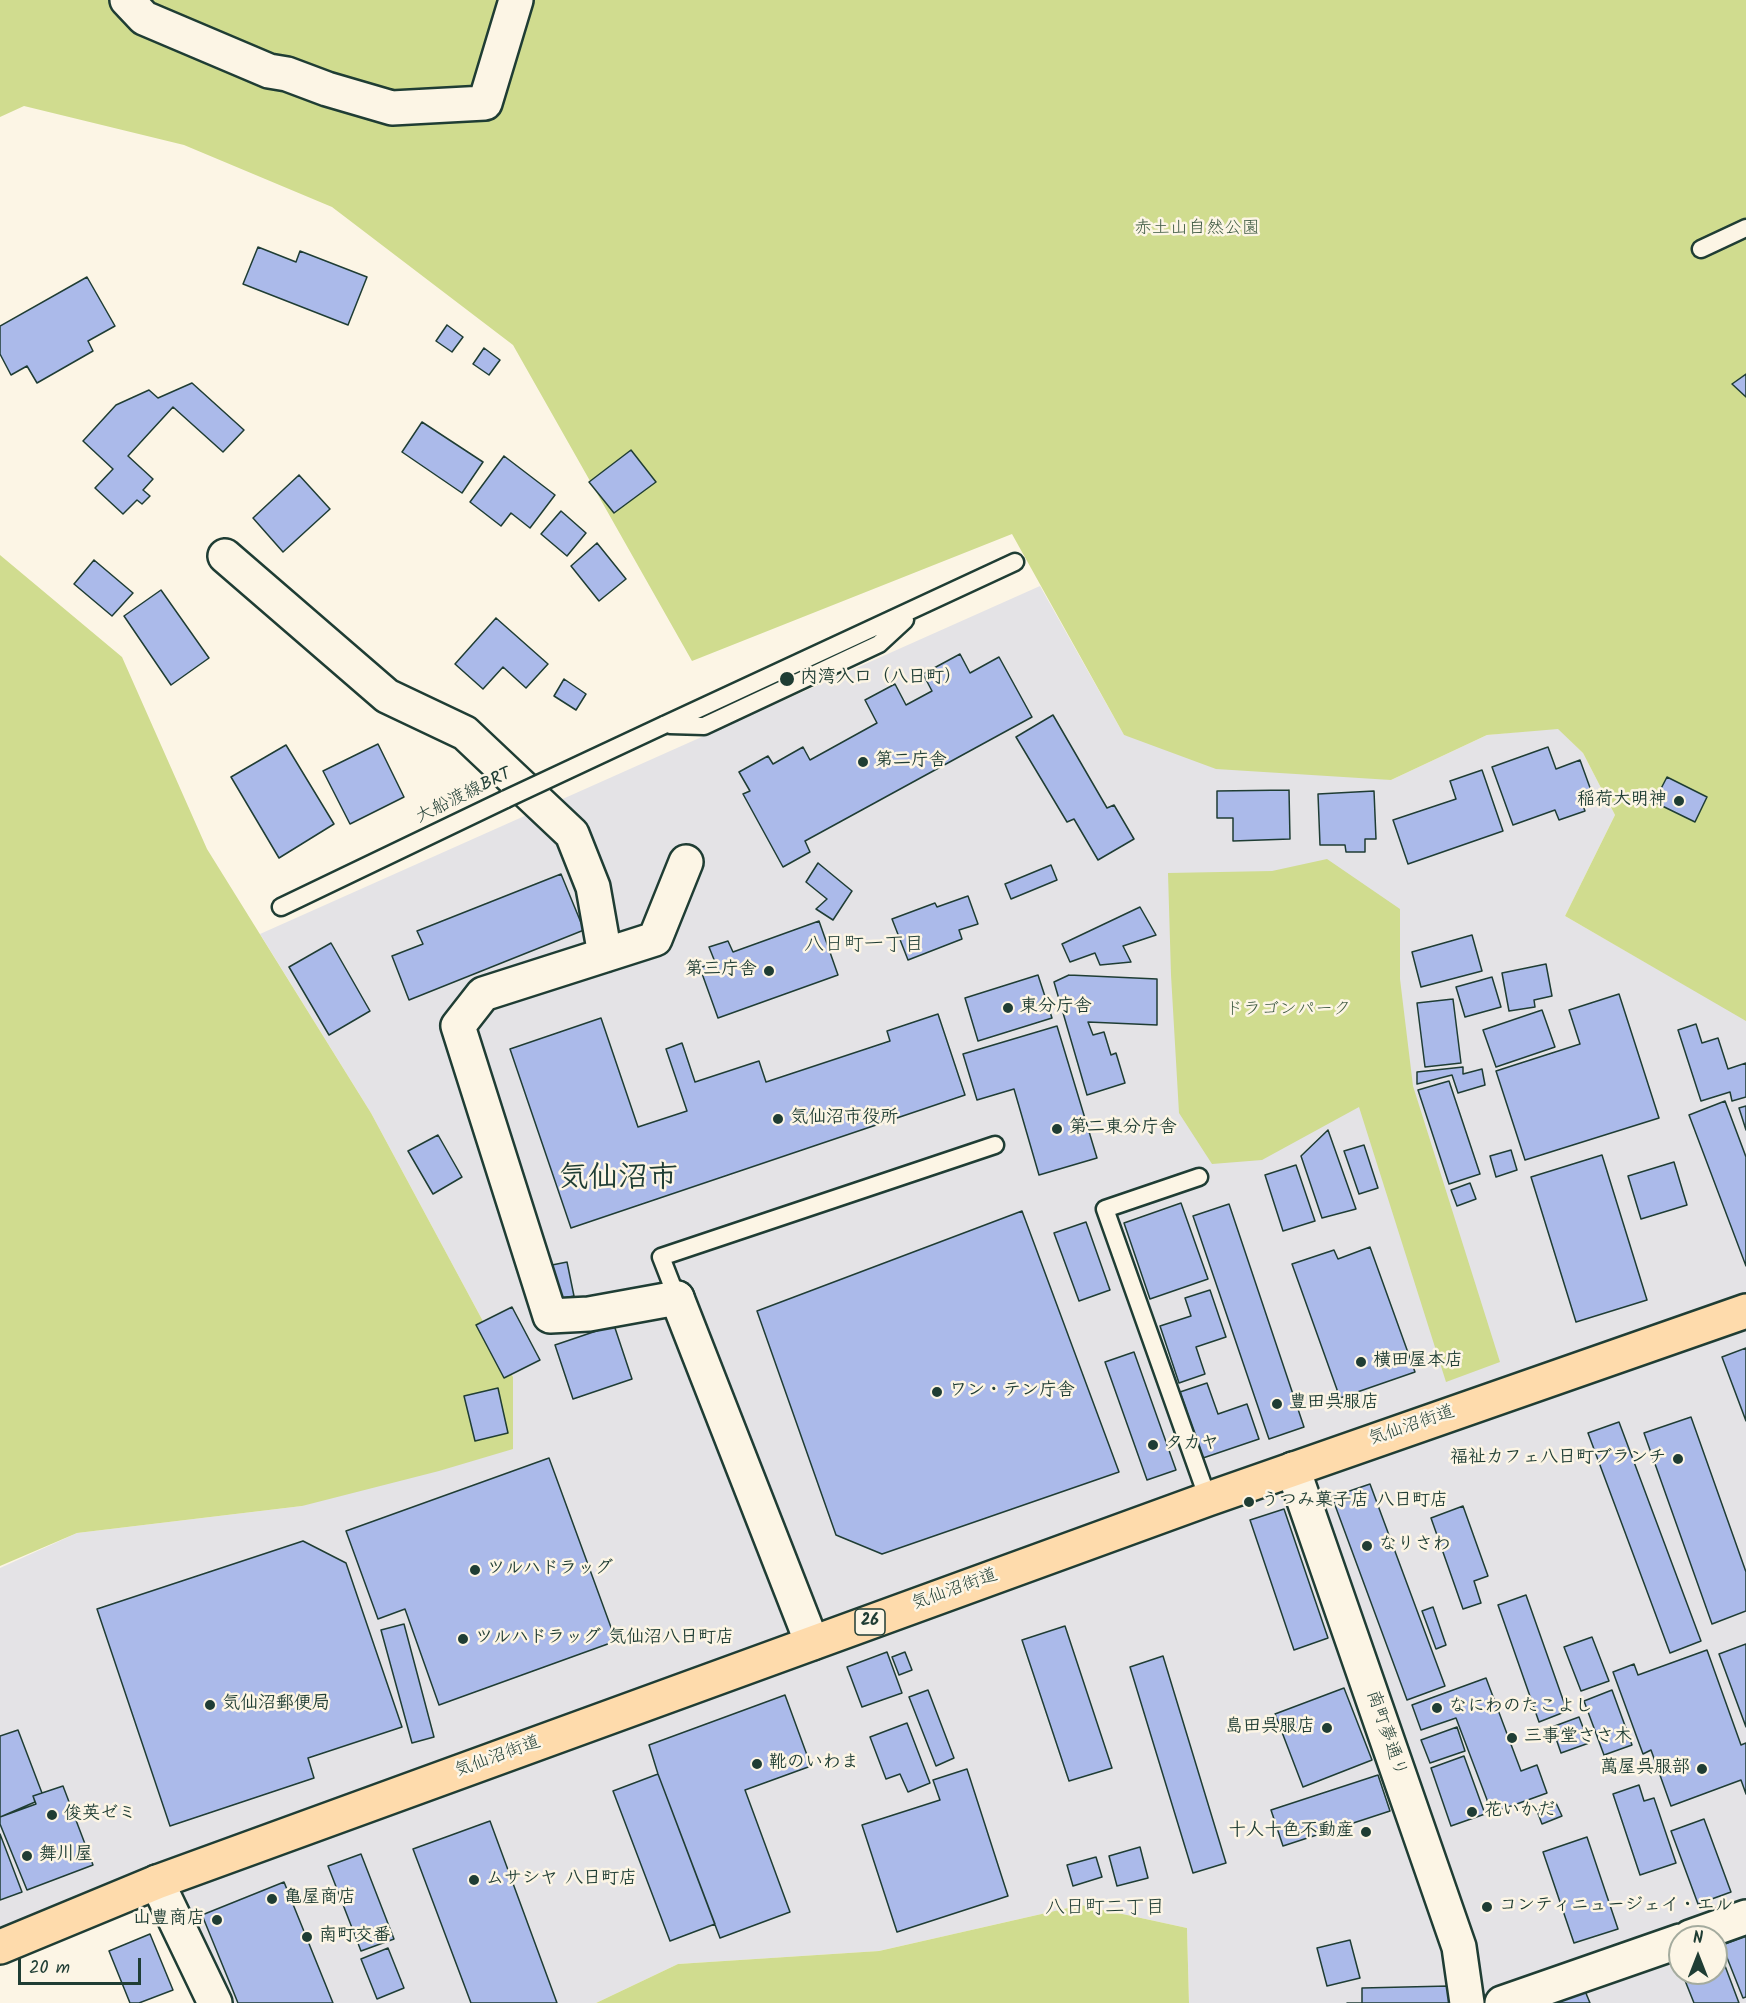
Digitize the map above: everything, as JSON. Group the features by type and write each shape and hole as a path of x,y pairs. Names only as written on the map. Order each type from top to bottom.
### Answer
{"main road":[{"name":"気仙沼街道","path":"0,1947 157,1882 812,1643 1293,1468 1746,1311"}],"street":[{"path":"127,0 144,18 269,71 287,74 327,89 393,108 485,103 516,0"},
{"path":"225,556 387,696 465,732 572,834 593,887 604,955"},
{"path":"686,862 654,939 483,994 458,1026 550,1316 589,1314 677,1299 812,1643"},
{"name":"南町夢通り","path":"1293,1468 1459,1947 1467,2003"},
{"path":"157,1882 215,2003"},
{"path":"1724,1925 1746,1917"},
{"path":"1502,2003 1668,1945"}],"lane":[{"path":"1701,249 1746,228"},
{"name":"大船渡線BRT","path":"281,907 506,798 664,725 705,726 879,644 919,607 1015,562"},
{"path":"677,1299 661,1257 995,1145"},
{"path":"1199,1177 1105,1209 1208,1499"}],"shaded area":[{"path":"1040,586 1124,735 1391,780 1487,735 1558,728 1583,753 1615,815 1565,916 1746,1020 1746,2003 1189,2003 1187,1928 1081,1905 879,1951 678,1964 596,2003 215,2003 157,1882 0,1947 0,1568 77,1533 302,1506 513,1377 371,1113 260,934"}],"green space":[{"name":"赤土山自然公園","path":"0,0 1746,0 1746,1021 1565,916 1615,815 1583,753 1558,729 1487,735 1391,780 1216,769 1124,735 1012,534 692,661 513,345 332,207 184,145 24,106 0,117"},
{"path":"0,555 122,657 207,849 371,1113 513,1377 513,1449 439,1471 302,1506 77,1533 0,1566"},
{"name":"ドラゴンパーク","path":"1327,859 1400,909 1400,979 1413,1086 1500,1362 1446,1382 1359,1107 1262,1160 1212,1164 1179,1113 1168,873 1272,871"},
{"path":"1081,1905 1187,1928 1189,2003 596,2003 678,1964 879,1951"}],"building":[{"path":"258,247 296,262 300,251 367,277 348,325 243,284"},
{"path":"87,277 115,326 88,341 93,351 37,383 27,366 11,375 0,354 0,326"},
{"path":"447,325 463,337 452,352 436,341"},
{"path":"484,348 500,360 489,375 473,364"},
{"path":"1746,374 1746,397 1732,384"},
{"path":"192,383 244,430 223,452 173,407 128,456 153,479 143,490 150,496 142,504 137,500 123,514 95,488 113,469 83,441 116,405 149,390 158,398"},
{"path":"422,422 483,462 462,493 402,452"},
{"path":"631,450 656,482 614,513 589,482"},
{"path":"504,456 555,495 530,528 511,513 501,526 470,502"},
{"path":"299,475 330,509 283,552 253,518"},
{"path":"561,511 586,533 567,556 541,534"},
{"path":"597,543 626,579 599,601 571,566"},
{"path":"94,560 133,593 112,616 74,584"},
{"path":"161,590 209,658 171,685 124,616"},
{"path":"496,618 548,664 526,688 503,667 483,689 455,664"},
{"name":"第二庁舎","path":"960,654 970,673 999,657 1032,717 805,841 810,852 783,867 743,794 750,791 739,772 768,756 773,764 803,747 810,760 877,723 865,700 895,684 906,705 932,691 923,674"},
{"path":"564,679 586,694 576,710 554,696"},
{"path":"1053,715 1107,808 1114,805 1134,839 1098,860 1074,819 1067,822 1016,737"},
{"path":"378,744 404,797 350,824 323,771"},
{"path":"286,745 334,824 279,858 231,777"},
{"path":"1548,747 1556,769 1580,760 1593,796 1581,800 1585,811 1559,820 1555,810 1513,825 1492,767"},
{"path":"1482,770 1503,831 1408,864 1393,820 1456,799 1450,781"},
{"path":"1667,777 1707,797 1695,822 1654,802"},
{"path":"1289,790 1290,839 1233,841 1233,818 1217,818 1217,791"},
{"path":"1374,791 1376,839 1365,839 1365,852 1346,852 1345,845 1320,845 1318,794"},
{"path":"818,863 852,891 833,920 816,909 827,899 806,882"},
{"path":"1051,865 1057,880 1011,899 1005,884"},
{"path":"561,874 584,930 409,1000 392,956 423,944 417,931"},
{"path":"968,896 978,924 959,930 962,939 908,960 892,919 935,903 937,907"},
{"path":"1140,907 1156,935 1123,946 1131,962 1100,965 1095,953 1070,962 1062,944"},
{"name":"第三庁舎","path":"819,921 838,975 718,1018 700,968 715,962 709,947 728,941 733,952"},
{"path":"1472,935 1482,971 1421,987 1412,952"},
{"path":"331,943 370,1011 329,1035 289,967"},
{"path":"1546,964 1552,996 1534,1000 1535,1007 1509,1011 1502,973"},
{"name":"東分庁舎","path":"1038,975 1052,1018 978,1041 965,998"},
{"path":"1069,975 1157,979 1157,1025 1088,1022 1093,1035 1104,1032 1111,1055 1116,1053 1125,1083 1087,1095 1054,982"},
{"path":"1492,977 1501,1007 1465,1017 1456,987"},
{"path":"1619,994 1659,1118 1525,1160 1496,1071 1580,1044 1569,1010"},
{"path":"1453,999 1461,1063 1425,1067 1417,1003"},
{"path":"1542,1010 1555,1047 1496,1067 1483,1030"},
{"name":"気仙沼市役所","path":"938,1014 965,1095 571,1228 510,1049 601,1018 638,1127 687,1111 666,1049 682,1043 695,1082 759,1061 766,1082 890,1041 887,1031"},
{"path":"1696,1024 1702,1043 1718,1038 1728,1069 1746,1063 1746,1097 1732,1101 1730,1092 1701,1101 1678,1030"},
{"name":"第二東分庁舎","path":"1057,1026 1097,1158 1039,1175 1014,1089 977,1100 963,1054"},
{"path":"1463,1067 1463,1074 1482,1069 1485,1085 1458,1093 1452,1075 1417,1084 1417,1072"},
{"path":"1449,1081 1480,1174 1449,1184 1418,1090"},
{"path":"1725,1101 1746,1157 1746,1266 1689,1115"},
{"path":"1746,1106 1746,1130 1739,1108"},
{"path":"1328,1130 1356,1209 1322,1218 1301,1156"},
{"path":"438,1135 462,1177 433,1194 408,1151"},
{"path":"1364,1145 1378,1188 1359,1194 1344,1151"},
{"path":"1511,1150 1517,1170 1496,1177 1490,1156"},
{"path":"1602,1155 1647,1300 1576,1322 1531,1177"},
{"path":"1674,1162 1687,1205 1641,1219 1628,1176"},
{"path":"1296,1165 1315,1221 1283,1231 1265,1175"},
{"path":"1470,1183 1476,1199 1457,1206 1451,1190"},
{"path":"1181,1203 1208,1279 1150,1299 1124,1223"},
{"path":"1229,1204 1304,1427 1269,1439 1193,1216"},
{"name":"ワン・テン庁舎","path":"1022,1211 1119,1472 882,1554 836,1535 757,1311"},
{"path":"1086,1222 1110,1290 1079,1301 1054,1233"},
{"path":"1370,1247 1415,1372 1340,1398 1292,1264 1334,1250 1338,1259"},
{"path":"567,1262 574,1296 560,1299 552,1265"},
{"path":"1210,1290 1226,1337 1196,1347 1205,1374 1179,1383 1160,1326 1191,1316 1185,1298"},
{"path":"512,1307 540,1360 504,1378 476,1325"},
{"path":"614,1325 632,1379 573,1399 555,1345"},
{"path":"1746,1348 1746,1421 1722,1357"},
{"path":"1134,1352 1176,1470 1147,1480 1105,1362"},
{"path":"1207,1383 1218,1414 1247,1404 1259,1439 1203,1458 1180,1392"},
{"path":"498,1388 508,1433 475,1441 464,1396"},
{"path":"1691,1417 1746,1572 1746,1611 1712,1624 1644,1433"},
{"path":"1619,1422 1701,1641 1670,1653 1588,1433"},
{"name":"ツルハドラッグ","path":"549,1458 616,1641 439,1705 405,1609 378,1619 346,1531"},
{"path":"1370,1484 1445,1686 1407,1700 1332,1497"},
{"path":"1463,1506 1488,1576 1474,1581 1481,1603 1463,1609 1431,1518"},
{"path":"1284,1509 1328,1638 1294,1650 1250,1520"},
{"path":"303,1541 346,1563 402,1727 308,1758 314,1778 170,1826 97,1609"},
{"path":"1526,1595 1567,1711 1539,1722 1498,1605"},
{"path":"1433,1607 1446,1645 1436,1649 1422,1611"},
{"path":"404,1624 434,1737 412,1743 381,1630"},
{"path":"1065,1626 1112,1768 1069,1781 1022,1640"},
{"path":"1592,1637 1609,1681 1581,1691 1564,1647"},
{"path":"1746,1644 1746,1727 1719,1654"},
{"path":"1707,1650 1741,1745 1746,1743 1746,1794 1741,1780 1671,1806 1651,1750 1643,1754 1613,1672 1634,1664 1638,1675"},
{"path":"887,1652 902,1693 862,1707 847,1667"},
{"path":"905,1652 912,1670 899,1675 892,1657"},
{"path":"1163,1656 1226,1863 1193,1873 1130,1667"},
{"path":"1486,1678 1521,1771 1537,1765 1547,1793 1492,1813 1456,1718 1421,1730 1412,1705"},
{"path":"1344,1688 1372,1760 1303,1787 1275,1714"},
{"path":"928,1690 954,1758 936,1766 909,1697"},
{"path":"1612,1690 1632,1745 1604,1755 1584,1701"},
{"path":"785,1695 811,1766 745,1790 790,1912 720,1938 649,1745"},
{"path":"1579,1717 1589,1743 1561,1753 1552,1727"},
{"path":"907,1723 930,1783 908,1792 900,1774 886,1779 870,1737"},
{"path":"1457,1727 1465,1751 1430,1763 1421,1740"},
{"path":"18,1730 42,1793 33,1796 36,1804 0,1817 0,1736"},
{"path":"1464,1756 1485,1814 1451,1826 1431,1768"},
{"path":"967,1769 1008,1896 897,1932 862,1825 940,1800 933,1780"},
{"path":"658,1774 715,1924 670,1941 613,1791"},
{"path":"1378,1775 1390,1811 1283,1846 1271,1810"},
{"path":"1639,1785 1644,1801 1654,1798 1676,1863 1640,1875 1613,1794"},
{"path":"63,1786 93,1865 27,1890 0,1824 0,1817 35,1802 33,1796"},
{"path":"1556,1803 1562,1816 1542,1824 1537,1811"},
{"path":"1704,1819 1731,1892 1698,1904 1671,1831"},
{"path":"490,1821 557,2003 471,2003 413,1849"},
{"path":"0,1834 22,1892 0,1900"},
{"path":"1587,1837 1618,1929 1574,1943 1543,1852"},
{"path":"1140,1847 1148,1878 1117,1886 1109,1856"},
{"path":"361,1854 394,1939 361,1951 328,1866"},
{"path":"1096,1857 1102,1877 1073,1886 1067,1865"},
{"path":"284,1882 333,2003 238,2003 202,1915"},
{"path":"150,1934 173,1990 139,2003 130,2003 109,1951"},
{"path":"1746,1936 1746,1997 1743,1998 1728,1960 1728,1943"},
{"path":"1350,1940 1360,1978 1327,1986 1317,1948"},
{"path":"388,1948 404,1988 377,1999 361,1959"},
{"path":"1728,1974 1739,2003 1694,2003 1687,1985 1728,1985"},
{"path":"1449,1986 1449,2003 1362,2003 1362,1988"},
{"path":"1583,1986 1590,2003 1532,2003"}],"place":[{"name":"内湾入口（八日町）","path":"787,679"},
{"name":"第二庁舎","path":"863,762"},
{"name":"稲荷大明神","path":"1679,801"},
{"name":"第三庁舎","path":"769,971"},
{"name":"東分庁舎","path":"1008,1008"},
{"name":"気仙沼市役所","path":"778,1119"},
{"name":"第二東分庁舎","path":"1057,1129"},
{"name":"横田屋本店","path":"1361,1362"},
{"name":"ワン・テン庁舎","path":"937,1392"},
{"name":"豊田呉服店","path":"1277,1404"},
{"name":"タカヤ","path":"1153,1445"},
{"name":"福祉カフェ八日町ブランチ","path":"1678,1459"},
{"name":"うつみ菓子店 八日町店","path":"1249,1502"},
{"name":"なりさわ","path":"1367,1546"},
{"name":"ツルハドラッグ","path":"475,1570"},
{"name":"ツルハドラッグ 気仙沼八日町店","path":"463,1639"},
{"name":"気仙沼郵便局","path":"210,1705"},
{"name":"なにわのたこよし","path":"1437,1708"},
{"name":"島田呉服店","path":"1327,1728"},
{"name":"三事堂ささ木","path":"1512,1738"},
{"name":"靴のいわま","path":"757,1764"},
{"name":"萬屋呉服部","path":"1702,1769"},
{"name":"花いかだ","path":"1472,1812"},
{"name":"俊英ゼミ","path":"52,1815"},
{"name":"十人十色不動産","path":"1366,1832"},
{"name":"舞川屋","path":"27,1856"},
{"name":"ムサシヤ 八日町店","path":"474,1880"},
{"name":"亀屋商店","path":"272,1899"},
{"name":"コンティニュージェイ・エル","path":"1487,1907"},
{"name":"山豊商店","path":"217,1920"},
{"name":"南町交番","path":"307,1937"}],"district":[{"name":"八日町一丁目","path":"864,947"},
{"name":"気仙沼市","path":"618,1181"},
{"name":"八日町二丁目","path":"1105,1910"}]}
